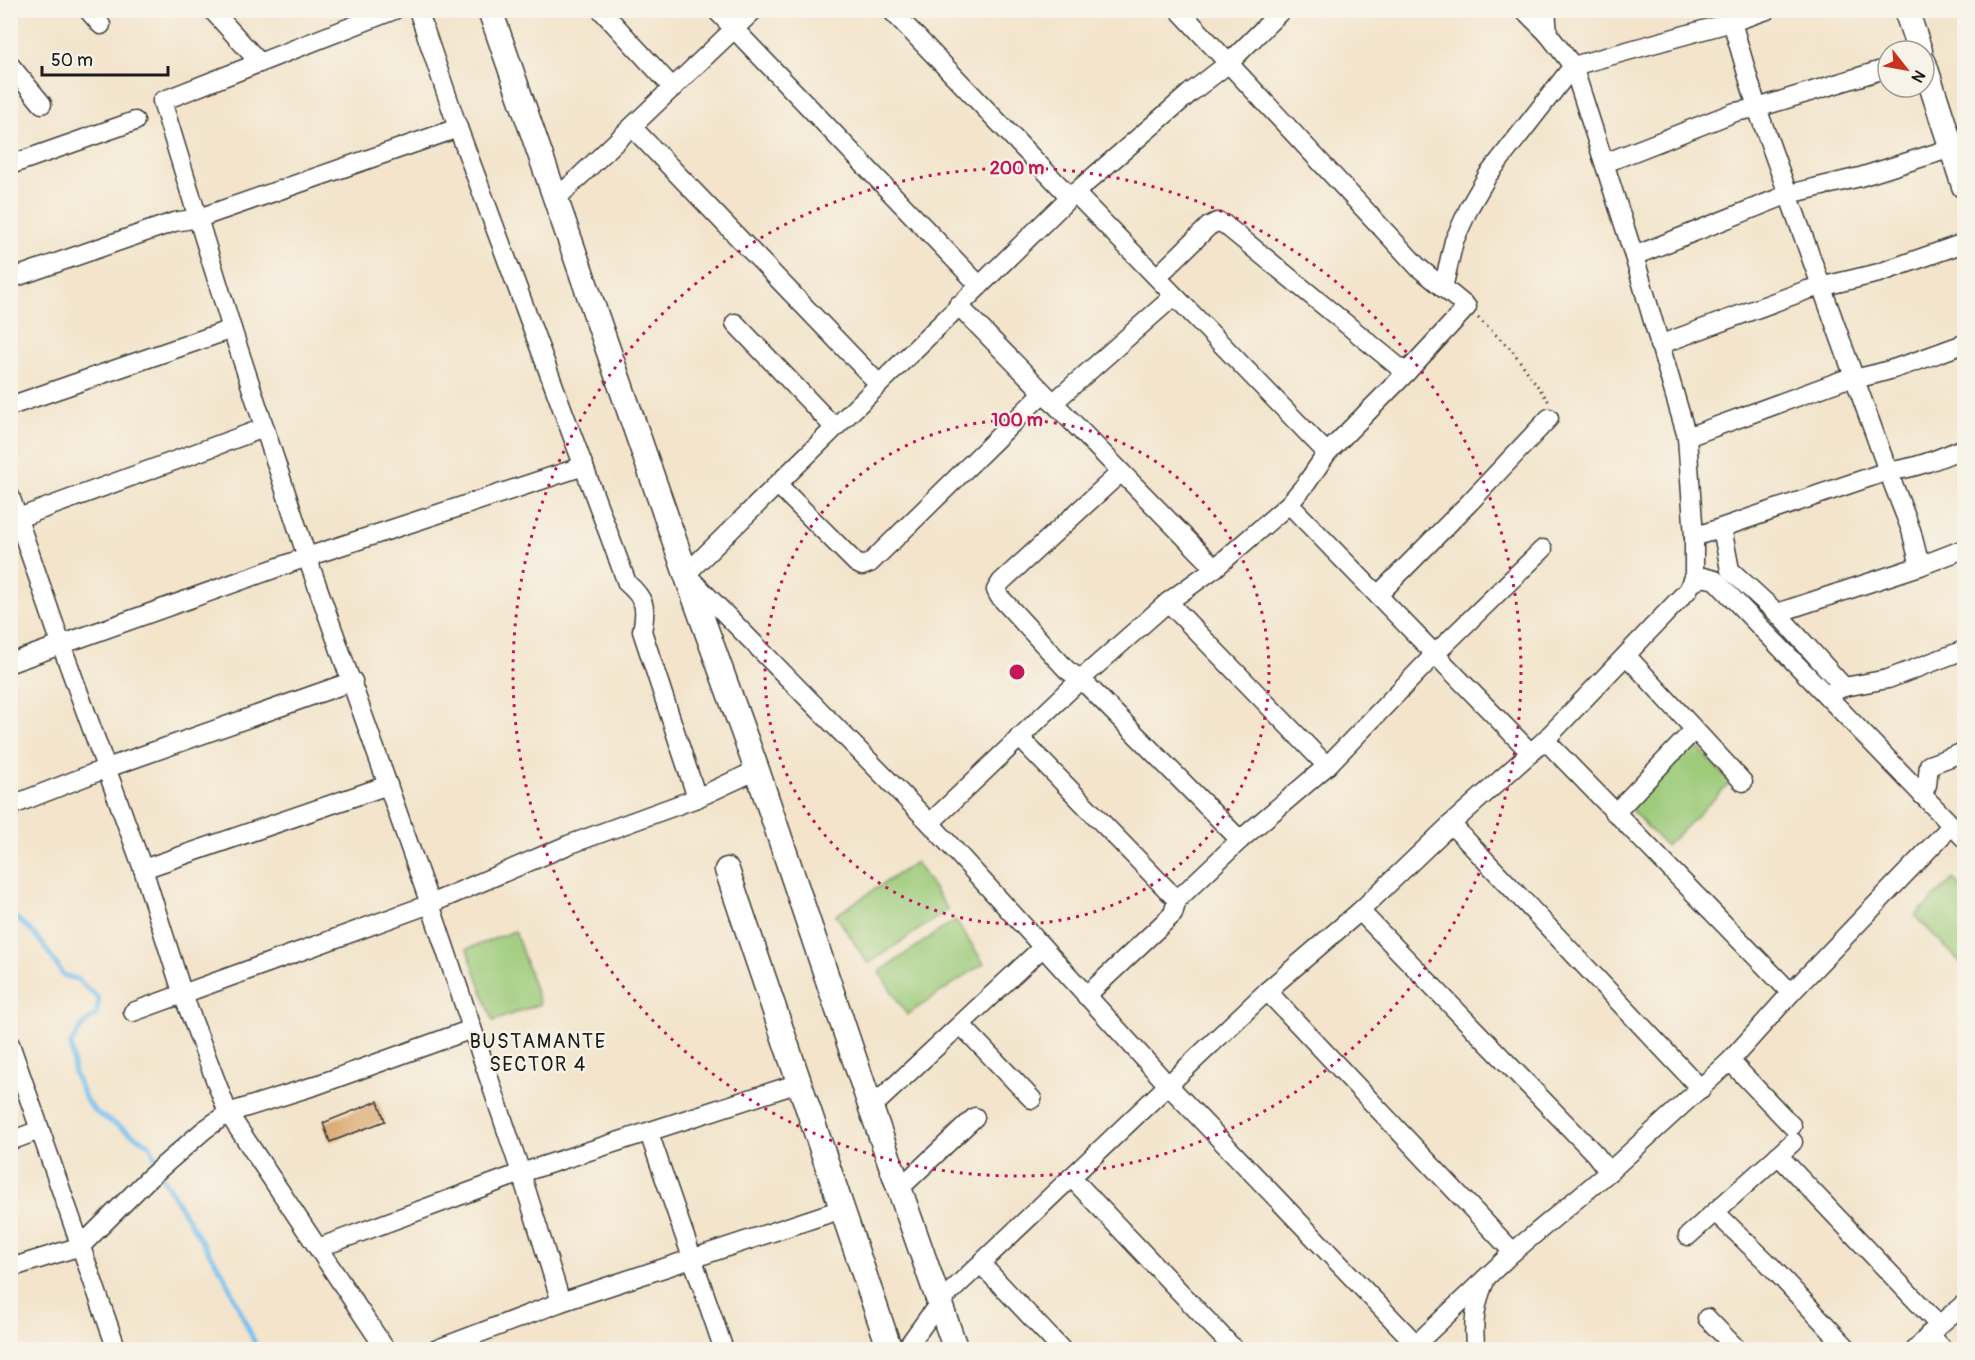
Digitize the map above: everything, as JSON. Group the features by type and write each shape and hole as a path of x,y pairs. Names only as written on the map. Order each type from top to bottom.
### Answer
{"street":[{"path":"88,10 101,25"},
{"path":"212,10 260,63"},
{"path":"394,10 162,101 264,428 307,557 353,681 430,904 521,1173 561,1302"},
{"path":"418,10 458,128 627,583 638,593 644,603 645,617 642,630 697,798"},
{"path":"490,10 686,574 757,770 871,1108 956,1350"},
{"path":"601,10 673,88"},
{"path":"716,10 979,285"},
{"path":"555,200 754,10"},
{"path":"891,10 1072,195 1157,277 1327,453"},
{"path":"930,823 1081,679 1168,602 1215,568 1289,504 1327,453 1467,307 1418,267 1179,10"},
{"path":"686,574 1072,195 1190,93 1229,63 1282,10"},
{"path":"905,1350 939,1303 1267,991 1360,911 1451,824 1545,740 1688,590 1692,583 1694,537 1687,437 1634,256 1573,66 1548,34 1524,10"},
{"path":"1546,10 1548,34"},
{"path":"1443,288 1454,241 1470,206 1488,175 1573,66 1732,22 1767,10"},
{"path":"1906,10 1916,39"},
{"path":"1732,22 1757,108 1911,530 1920,566"},
{"path":"10,65 42,104"},
{"path":"1605,163 1735,112 1757,108 1876,72"},
{"path":"1936,99 1965,186"},
{"path":"10,165 135,121"},
{"path":"632,127 878,383"},
{"path":"10,279 174,222 199,218 458,128"},
{"path":"1634,256 1789,194 1860,177 1952,148"},
{"path":"1157,277 1209,226 1217,222 1224,224 1406,373"},
{"path":"1659,345 1807,290 1879,273 1965,243"},
{"path":"777,484 856,563 862,566 870,563 1048,398 1174,296"},
{"path":"958,305 1215,568"},
{"path":"735,322 834,427"},
{"path":"10,406 232,329"},
{"path":"1687,437 1843,380 1855,379 1965,344"},
{"path":"1378,595 1549,418"},
{"path":"15,520 264,428"},
{"path":"1694,537 1888,471 1902,470 1933,461 1965,448"},
{"path":"10,663 307,557 584,466"},
{"path":"1120,473 1001,582 996,590 1067,670 1081,679 1240,840"},
{"path":"10,496 15,520 107,768 143,869 183,995 228,1113 386,1350"},
{"path":"1289,504 1531,753"},
{"path":"1722,528 1730,570 1777,613 1844,687"},
{"path":"1086,996 1173,914 1177,900 1240,840 1327,766 1436,653 1542,549"},
{"path":"1777,613 1965,549"},
{"path":"686,574 930,823 1168,1085 1413,1347 1513,1252 1609,1172 1701,1089 1730,1061 1791,993 1958,832 1714,580 1704,577 1692,583"},
{"path":"1168,602 1327,766"},
{"path":"1825,695 1844,687 1888,679 1965,650"},
{"path":"1626,655 1743,782"},
{"path":"10,806 107,768 353,681"},
{"path":"1615,813 1694,730"},
{"path":"1019,737 1177,900"},
{"path":"1545,740 1791,993"},
{"path":"1922,795 1927,785 1929,765 1965,752"},
{"path":"133,1012 430,904 568,845 697,798 757,770"},
{"path":"143,869 388,785"},
{"path":"1451,824 1701,1089"},
{"path":"727,870 890,1350"},
{"path":"1360,911 1595,1154 1609,1172"},
{"path":"871,1108 1042,948"},
{"path":"1267,991 1513,1252"},
{"path":"961,1025 1032,1100"},
{"path":"10,1268 81,1246 148,1179 204,1130 228,1113 314,1086 472,1029"},
{"path":"10,1044 117,1350"},
{"path":"1688,1236 1778,1155 1792,1134 1730,1061"},
{"path":"318,1248 521,1173 799,1083"},
{"path":"900,1188 975,1117"},
{"path":"10,1141 40,1130"},
{"path":"649,1133 724,1350"},
{"path":"1778,1155 1934,1330 1944,1350"},
{"path":"1071,1177 1235,1350"},
{"path":"435,1350 561,1302 842,1209"},
{"path":"1715,1212 1768,1263 1849,1350"},
{"path":"981,1264 1062,1350"},
{"path":"1476,1350 1477,1298 1487,1277"},
{"path":"1915,1350 1934,1330 1965,1304"},
{"path":"1707,1318 1738,1350"}],"path":[{"path":"1467,307 1512,350 1538,385 1551,404 1549,418"}],"green space":[{"path":"1694,744 1731,782 1666,846 1629,808"},
{"path":"916,862 948,910 868,964 836,915"},
{"path":"1953,879 1964,890 1964,966 1915,916"},
{"path":"955,920 984,963 907,1015 879,972"},
{"path":"515,931 540,1004 493,1021 467,949"}],"building":[{"path":"378,1101 385,1121 330,1142 323,1123"}],"waterway":[{"path":"10,914 40,941 63,975 77,979 99,999 96,1015 84,1024 71,1043 74,1073 87,1102 97,1113 150,1145 165,1182 223,1273 258,1350"}],"district":[{"name":"BUSTAMANTE SECTOR 4","path":"538,1052"}]}
